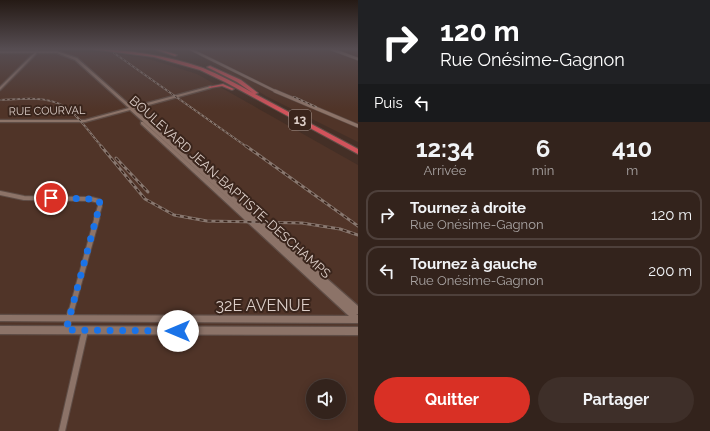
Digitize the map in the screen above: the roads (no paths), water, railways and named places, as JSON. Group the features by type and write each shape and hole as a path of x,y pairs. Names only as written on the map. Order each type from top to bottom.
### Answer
{"highway":[{"path":"190,69 219,82 218,84 210,87"},
{"name":"13","path":"200,69 214,74 358,152"},
{"name":"13","path":"207,69 222,75 358,148"},
{"path":"212,69 235,78 260,96"},
{"path":"210,87 222,85 228,86 284,118 358,156"}],"street":[{"path":"0,89 19,69"},
{"name":"BOULEVARD JEAN-BAPTISTE-DESCHAMPS","path":"83,69 130,109 264,231 358,320"},
{"path":"230,69 280,94 358,126"},
{"name":"RUE COURVAL","path":"0,121 83,121 210,87"},
{"path":"0,192 21,198 91,198 99,201 100,206 66,330"},
{"name":"BOULEVARD JEAN-BAPTISTE-DESCHAMPS","path":"264,231 358,311"},
{"name":"32E AVENUE","path":"0,318 358,320"},
{"name":"32E AVENUE","path":"0,330 358,331"},
{"path":"62,431 85,330"}],"railway":[{"path":"137,69 247,147"},
{"path":"294,97 316,107"},
{"path":"0,100 38,99 56,102 72,112 102,147"},
{"path":"101,146 145,199 174,215 207,221 302,223 340,229 358,235"},
{"path":"246,146 358,226"},
{"path":"116,158 148,192"}]}
